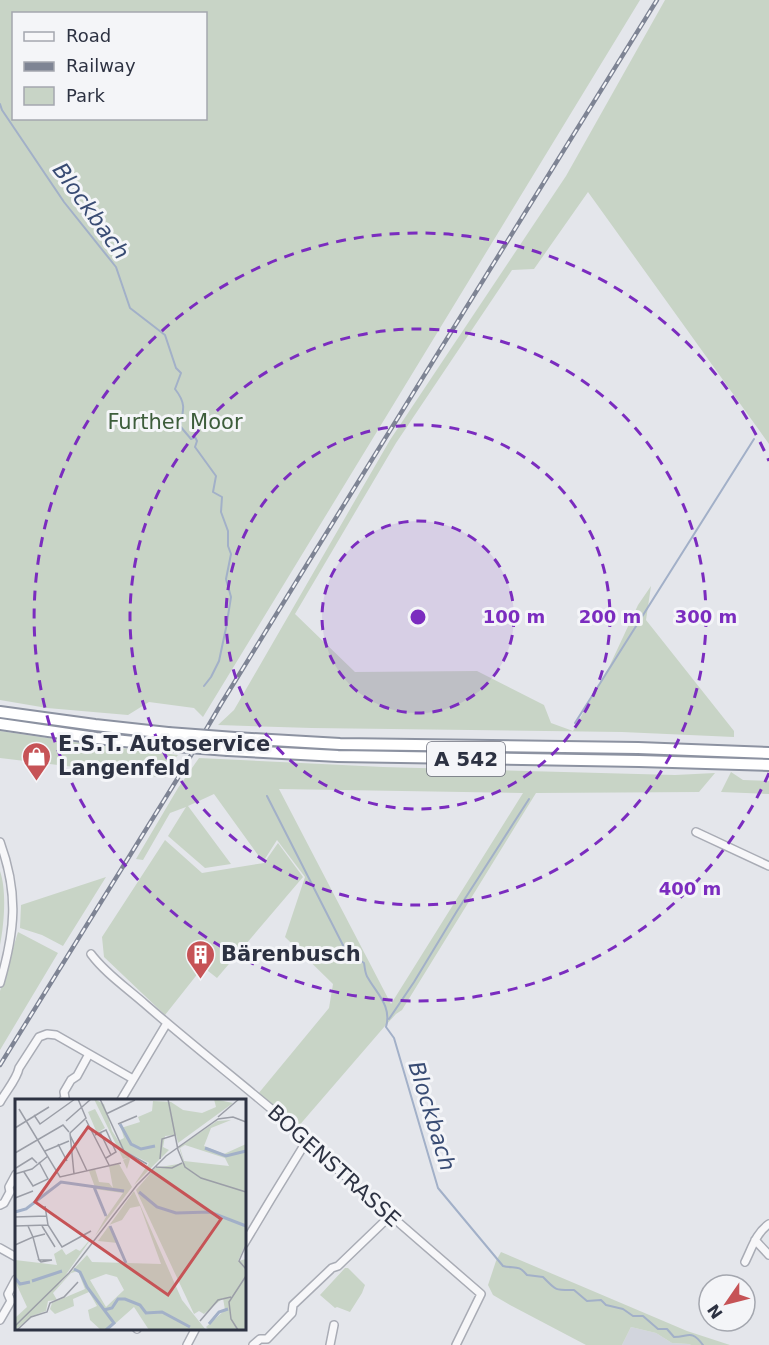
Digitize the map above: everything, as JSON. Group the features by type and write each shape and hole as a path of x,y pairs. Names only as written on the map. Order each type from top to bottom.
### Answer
{"highway":[{"name":"A 542","path":"0,711 168,733 340,744 638,748 769,753"},
{"name":"A 542","path":"0,724 162,745 338,756 769,765"}],"street":[{"path":"696,832 769,866"},
{"path":"0,842 14,898 8,954 0,983"},
{"name":"BOGENSTRASSE","path":"91,954 97,962 166,1023 288,1123 292,1130 481,1294 456,1345"},
{"path":"122,1099 166,1023"},
{"path":"0,1102 39,1037 47,1034 56,1035 133,1079"},
{"path":"64,1099 67,1086 77,1076 89,1054"},
{"path":"246,1241 306,1142"},
{"path":"0,1205 4,1203 10,1192 9,1187 15,1176"},
{"path":"253,1345 260,1339 267,1339 292,1313 293,1305 332,1268 339,1266 390,1216"},
{"path":"746,1262 755,1240 763,1228 769,1224"},
{"path":"755,1240 769,1255"},
{"path":"0,1248 15,1256"},
{"path":"0,1320 11,1301 8,1294 15,1281"},
{"path":"330,1345 334,1325"},
{"path":"187,1345 195,1330"}],"shaded area":[{"path":"631,1327 656,1333 672,1343 691,1345 622,1345"}],"green space":[{"name":"Further Moor","path":"0,0 640,0 203,717 194,708 149,702 128,715 47,708 0,700"},
{"path":"665,0 769,0 769,444 588,192 534,269 512,270 396,443 295,614 355,672 477,671 544,705 551,723 573,731 610,665 638,605 651,586 646,620 734,731 734,737 622,732 218,725 234,710 390,440 566,176"},
{"path":"0,731 178,755 162,772 166,778 0,758"},
{"path":"199,758 383,767 675,775 715,773 699,792 536,793 402,1010 385,1026 297,1128 258,1094 329,1008 333,984 285,937 305,877 277,840 263,862 214,794 188,806 231,864 205,868 168,836 186,807 170,813 143,860 136,859 178,788","holes":["279,789 523,793 391,1004"]},
{"path":"731,772 743,780 769,781 769,794 721,792"},
{"path":"165,840 202,873 264,863 278,843 303,877 217,978 203,967 165,1015 104,957 102,937"},
{"path":"0,871 4,918 0,945"},
{"path":"106,877 63,946 42,935 20,928 21,905"},
{"path":"18,932 58,953 0,1050 0,991"},
{"path":"501,1252 687,1331 730,1345 672,1343 656,1333 631,1327 622,1345 586,1345 493,1295 488,1285"},
{"path":"345,1268 348,1268 365,1285 350,1312 335,1308 320,1295"}],"waterway":[{"name":"Blockbach","path":"0,104 64,202 116,267 130,308 165,335 176,368 181,373 175,389 183,406 180,426 191,439 195,437 197,441 195,447 216,476 213,492 222,497 221,512 228,531 228,546 231,554 226,579 231,597 226,628 219,661 204,686"},
{"path":"575,723 754,439"},
{"name":"Blockbach","path":"267,796 349,957 355,957 364,963 367,976 385,1006 386,1027 394,1038 438,1188 503,1266 519,1268 527,1275 543,1277 556,1289 574,1290 587,1301 601,1300 606,1305 623,1309 633,1316 643,1316 658,1329 667,1329 674,1337 693,1335 703,1345"},
{"path":"389,1019 529,799"}],"railway":[{"path":"0,1065 657,0"}],"place":[{"name":"E.S.T. Autoservice Langenfeld","path":"37,782"},
{"name":"Bärenbusch","path":"200,980"}]}
